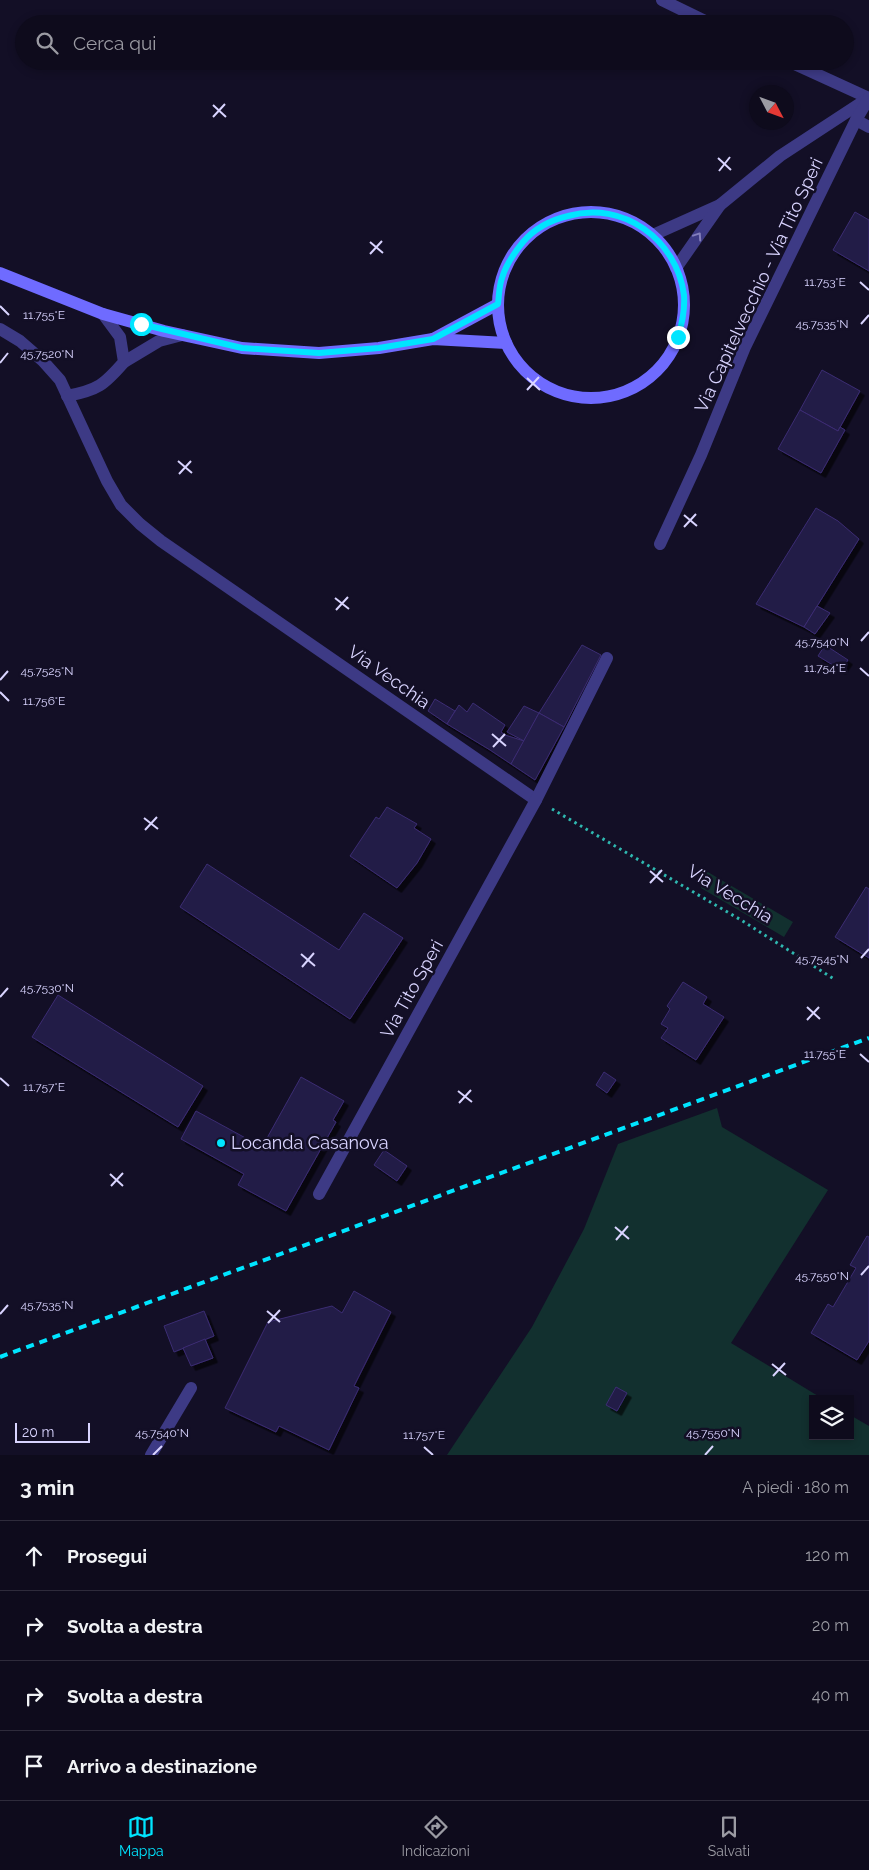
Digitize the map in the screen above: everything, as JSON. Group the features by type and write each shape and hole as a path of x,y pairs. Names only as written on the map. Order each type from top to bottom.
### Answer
{"main road":[{"path":"579,212 605,213 631,221 653,235 666,250 676,268 684,296 682,326 678,337 661,366 646,380 628,390 603,397 578,397 555,391 535,380 518,363 506,343 500,324 498,304 502,278 513,254 531,234 554,220 579,212"},
{"path":"0,273 103,314 182,335 242,348 319,353 379,348 433,339 506,343"},
{"path":"433,339 498,304"}],"street":[{"path":"662,0 693,15"},
{"path":"808,70 869,98"},
{"path":"653,235 720,205 780,156 869,98"},
{"name":"Via Capitelvecchio - Via Tito Speri","path":"660,544 701,455 745,347 856,120 869,98"},
{"path":"856,120 869,127"},
{"path":"676,268 720,205"},
{"path":"103,314 120,337 124,362"},
{"name":"Via Vecchia","path":"0,329 20,341 43,361 60,380 107,481 121,505 140,524 161,541 536,800"},
{"path":"68,396 89,392 106,383 124,362 159,341 182,335"},
{"path":"536,800 607,658"},
{"name":"Via Tito Speri","path":"319,1194 536,800"},
{"path":"151,1455 191,1388"}],"path":[{"name":"Via Vecchia","path":"536,800 741,920 834,979"}],"green space":[{"path":"701,868 793,922 784,937 701,888"},
{"path":"717,1108 722,1127 828,1190 731,1343 816,1395 809,1395 809,1440 854,1440 854,1417 869,1426 869,1455 447,1455 532,1327 584,1229 618,1144"}],"building":[{"path":"855,212 869,220 869,271 833,250"},
{"path":"822,370 860,391 838,431 800,410"},
{"path":"800,410 838,431 840,427 845,430 821,473 778,449"},
{"path":"816,508 838,521 859,539 804,627 756,604"},
{"path":"817,606 830,613 815,634 804,627"},
{"path":"582,645 601,655 564,727 539,713"},
{"path":"825,645 848,660 841,670 818,656"},
{"path":"435,699 455,711 447,724 428,711"},
{"path":"473,703 505,725 501,732 505,735 524,741 511,764 447,724 459,705 467,712"},
{"path":"524,706 539,713 524,741 507,732"},
{"path":"539,713 564,727 535,780 511,764"},
{"path":"387,807 417,824 414,828 431,839 417,863 397,888 350,856 376,817 379,819"},
{"path":"207,864 339,950 364,913 403,938 350,1019 180,907"},
{"path":"866,887 869,889 869,958 835,937"},
{"path":"683,982 707,997 703,1004 724,1017 696,1060 661,1038 668,1028 661,1024 670,1009 667,1006"},
{"path":"58,995 203,1086 178,1127 32,1037"},
{"path":"604,1072 616,1080 607,1093 596,1085"},
{"name":"Locanda Casanova","path":"301,1077 344,1101 333,1120 336,1122 286,1211 238,1185 244,1174 181,1139 196,1111 262,1147"},
{"path":"384,1150 407,1166 397,1181 374,1165"},
{"path":"867,1236 869,1237 869,1341 857,1360 811,1333 828,1304 833,1307 856,1268 850,1265"},
{"path":"354,1291 391,1312 354,1386 359,1388 329,1450 279,1426 276,1432 225,1408 268,1322 332,1306 342,1313"},
{"path":"204,1311 214,1336 174,1352 164,1326"},
{"path":"205,1339 213,1358 191,1366 183,1348"},
{"path":"616,1387 627,1393 617,1411 606,1405"}],"railway":[{"path":"0,1357 869,1038"}],"place":[{"name":"Locanda Casanova","path":"221,1143"}],"route":[{"path":"141,324 242,348 319,353 379,348 433,339 498,304 502,278 513,254 531,234 554,220 579,212 605,213 631,221 653,235 666,250 676,268 684,296 682,326 678,337"}]}
